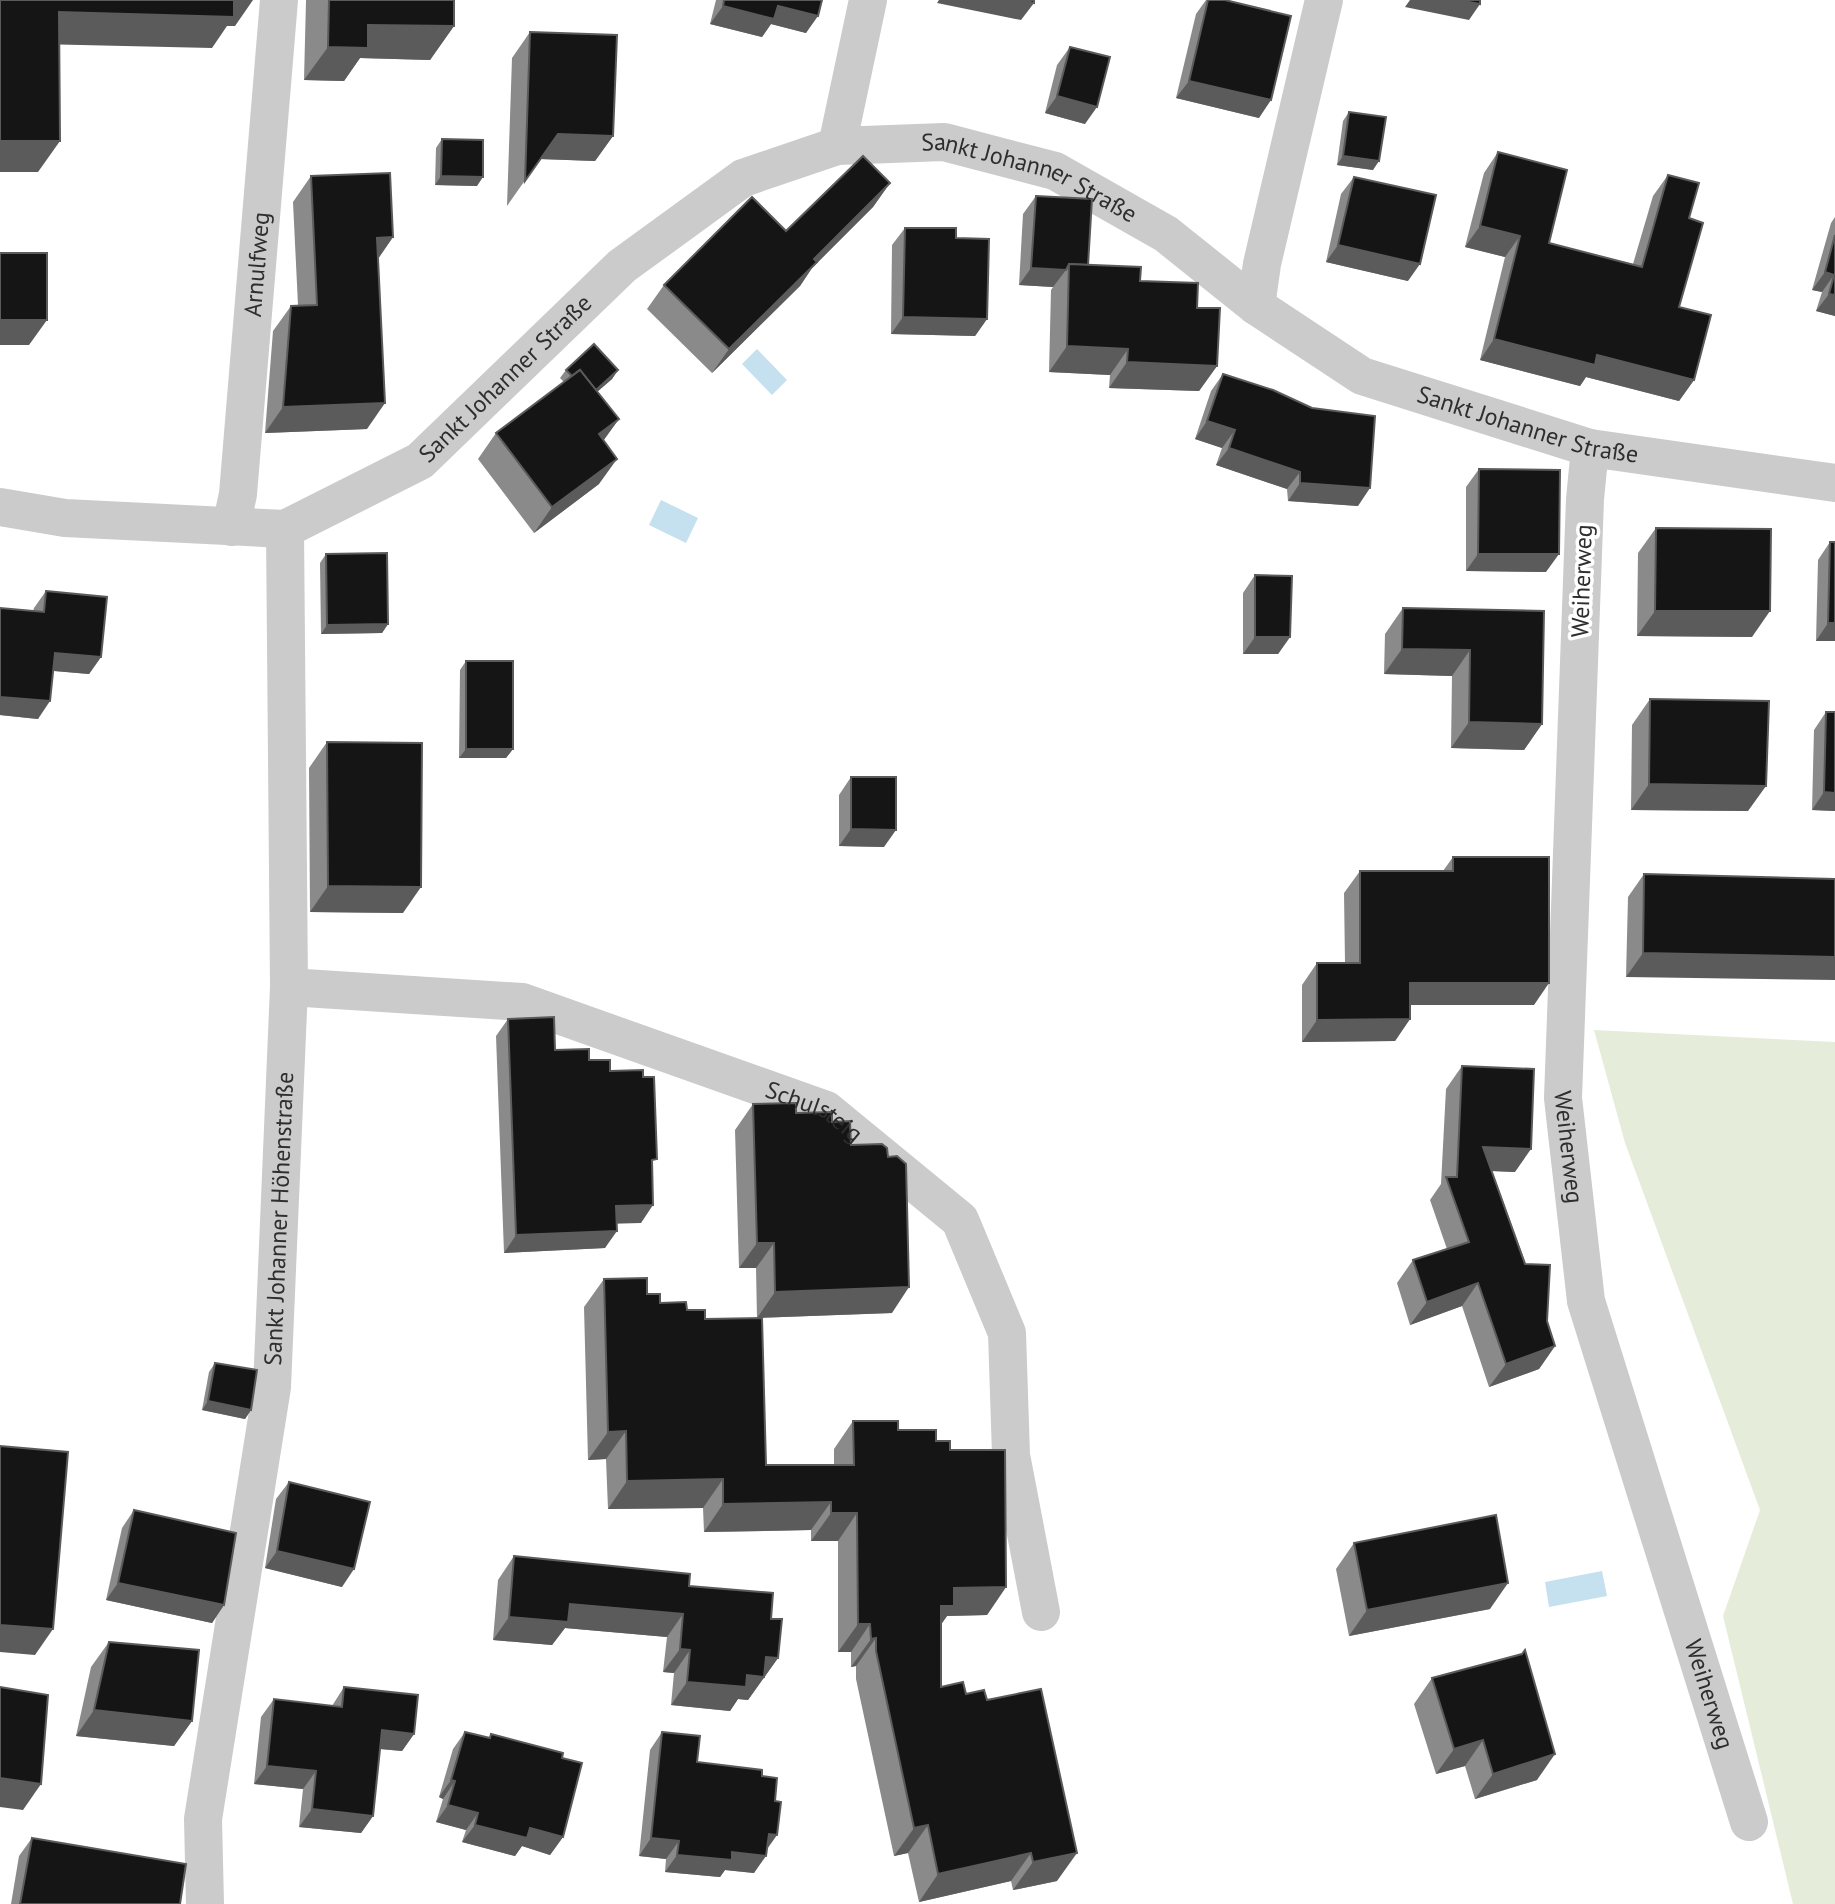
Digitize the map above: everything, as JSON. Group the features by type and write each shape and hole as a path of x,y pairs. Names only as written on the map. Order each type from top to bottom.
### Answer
{"street":[{"name":"Arnulfweg","path":"231,527 238,494 279,0"},
{"path":"837,146 868,0"},
{"path":"1256,306 1262,264 1324,0"},
{"name":"Sankt Johanner Straße","path":"285,529 420,461 622,266 743,178 837,146 944,142 1055,171 1166,234 1256,306 1362,376 1590,448 1835,483"},
{"name":"Weiherweg","path":"1590,448 1585,499 1564,1111 1586,1301 1749,1822"},
{"path":"0,507 65,518 285,529"},
{"name":"Sankt Johanner Höhenstraße","path":"205,1904 203,1819 272,1387 289,988 285,529"},
{"name":"Schulsteig","path":"289,988 522,1002 826,1110 960,1220 1007,1333 1010,1455 1041,1612"}],"green space":[{"path":"1594,1030 1835,1042 1835,1904 1793,1904 1723,1616 1760,1510 1625,1143"}],"water":[{"path":"757,349 787,380 772,395 742,364"},
{"path":"661,500 698,518 686,543 649,525"},
{"path":"1602,1571 1607,1596 1549,1607 1545,1582"}],"building":[{"path":"0,0 234,0 234,17 59,12 60,141 0,141"},
{"path":"329,0 454,0 454,26 368,25 368,48 328,47"},
{"path":"724,0 822,0 818,16 778,6 774,19 723,6"},
{"path":"1208,0 1225,0 1291,16 1271,100 1189,81"},
{"path":"1458,0 1480,0 1480,4"},
{"path":"530,32 617,35 613,136 558,134 525,181"},
{"path":"1070,47 1110,57 1097,107 1057,96"},
{"path":"1349,112 1386,117 1379,161 1343,156"},
{"path":"442,139 483,140 483,177 441,176"},
{"path":"1498,152 1567,170 1549,243 1642,267 1668,175 1699,183 1689,218 1703,223 1679,307 1711,315 1694,380 1597,355 1595,365 1494,339 1520,236 1480,226"},
{"path":"863,156 890,183 814,259 817,262 729,349 664,285 752,197 786,231"},
{"path":"390,173 393,237 377,238 385,403 283,407 291,306 317,305 311,176"},
{"path":"1354,177 1436,195 1420,264 1338,245"},
{"path":"1036,196 1092,199 1088,265 1069,264 1066,270 1031,268"},
{"path":"905,228 956,228 956,238 989,239 987,319 903,317"},
{"path":"1835,235 1835,295 1829,294 1834,275 1825,272"},
{"path":"0,253 47,253 47,320 0,320"},
{"path":"1069,264 1141,267 1140,281 1198,283 1197,308 1220,308 1217,366 1127,362 1128,349 1067,346"},
{"path":"594,344 618,370 596,390 580,370 572,376 566,370"},
{"path":"580,370 619,419 599,434 617,459 552,507 496,433"},
{"path":"1223,374 1273,390 1312,408 1375,416 1370,488 1300,483 1300,472 1229,448 1235,430 1207,421"},
{"path":"1479,469 1560,470 1559,554 1478,554"},
{"path":"1656,528 1771,529 1770,611 1655,611"},
{"path":"1830,542 1835,542 1835,623 1828,623"},
{"path":"387,553 388,624 327,625 326,554"},
{"path":"1255,575 1292,576 1290,637 1255,637"},
{"path":"46,591 107,597 101,657 55,653 50,701 0,697 0,608 44,612"},
{"path":"1403,608 1544,611 1542,724 1469,722 1470,650 1402,649"},
{"path":"466,661 513,661 513,749 466,749"},
{"path":"1650,699 1769,701 1766,786 1649,784"},
{"path":"1826,712 1835,712 1835,793 1824,792"},
{"path":"327,742 422,743 421,887 328,886"},
{"path":"851,777 896,777 896,830 851,829"},
{"path":"1453,857 1549,857 1549,983 1410,983 1410,1019 1317,1020 1317,963 1360,963 1360,871 1453,871"},
{"path":"1644,874 1835,879 1835,957 1643,953"},
{"path":"554,1017 555,1050 589,1049 589,1060 610,1060 610,1071 643,1070 643,1077 654,1077 657,1159 652,1160 653,1205 616,1206 617,1231 516,1235 508,1019"},
{"path":"1462,1066 1534,1069 1531,1149 1483,1147 1525,1264 1550,1265 1547,1321 1555,1346 1506,1364 1478,1283 1427,1302 1413,1260 1469,1242 1446,1177 1457,1177"},
{"path":"796,1103 796,1113 832,1112 832,1122 850,1121 851,1145 882,1144 887,1148 888,1157 897,1156 906,1164 909,1287 775,1292 774,1243 757,1243 753,1104"},
{"path":"647,1278 647,1294 660,1294 660,1303 686,1302 687,1310 705,1310 705,1319 762,1318 766,1465 854,1465 853,1421 898,1421 898,1430 936,1430 936,1441 950,1441 950,1450 1005,1450 1006,1587 954,1588 954,1606 941,1606 941,1687 963,1682 966,1694 984,1690 987,1700 1041,1689 1077,1853 1033,1862 1031,1853 938,1874 928,1825 914,1828 876,1651 876,1638 871,1639 870,1624 858,1624 857,1513 831,1513 831,1502 723,1504 723,1479 627,1481 626,1431 608,1432 604,1279"},
{"path":"215,1363 257,1370 251,1410 208,1401"},
{"path":"0,1446 68,1452 53,1629 0,1625"},
{"path":"289,1482 370,1502 354,1569 277,1551"},
{"path":"134,1510 236,1533 224,1605 118,1583"},
{"path":"1496,1515 1508,1583 1367,1610 1354,1543"},
{"path":"514,1556 690,1574 689,1586 773,1593 771,1619 782,1619 778,1658 766,1657 764,1677 747,1675 746,1687 687,1682 690,1650 680,1649 683,1614 570,1604 568,1622 509,1617"},
{"path":"109,1642 199,1650 192,1721 94,1710"},
{"path":"1525,1650 1555,1754 1493,1774 1483,1740 1454,1749 1432,1678 1522,1654"},
{"path":"0,1687 48,1695 41,1784 0,1778"},
{"path":"344,1687 418,1695 414,1734 382,1730 373,1816 312,1809 316,1771 267,1766 274,1699 342,1707"},
{"path":"465,1732 490,1738 491,1734 563,1753 562,1758 582,1763 563,1837 530,1828 527,1838 475,1825 478,1813 448,1805 455,1781 451,1780"},
{"path":"662,1732 700,1736 697,1762 762,1770 762,1776 777,1778 775,1801 781,1802 777,1835 769,1834 766,1856 732,1852 732,1860 677,1855 679,1841 651,1838"},
{"path":"32,1838 186,1864 180,1904 20,1904"}]}
